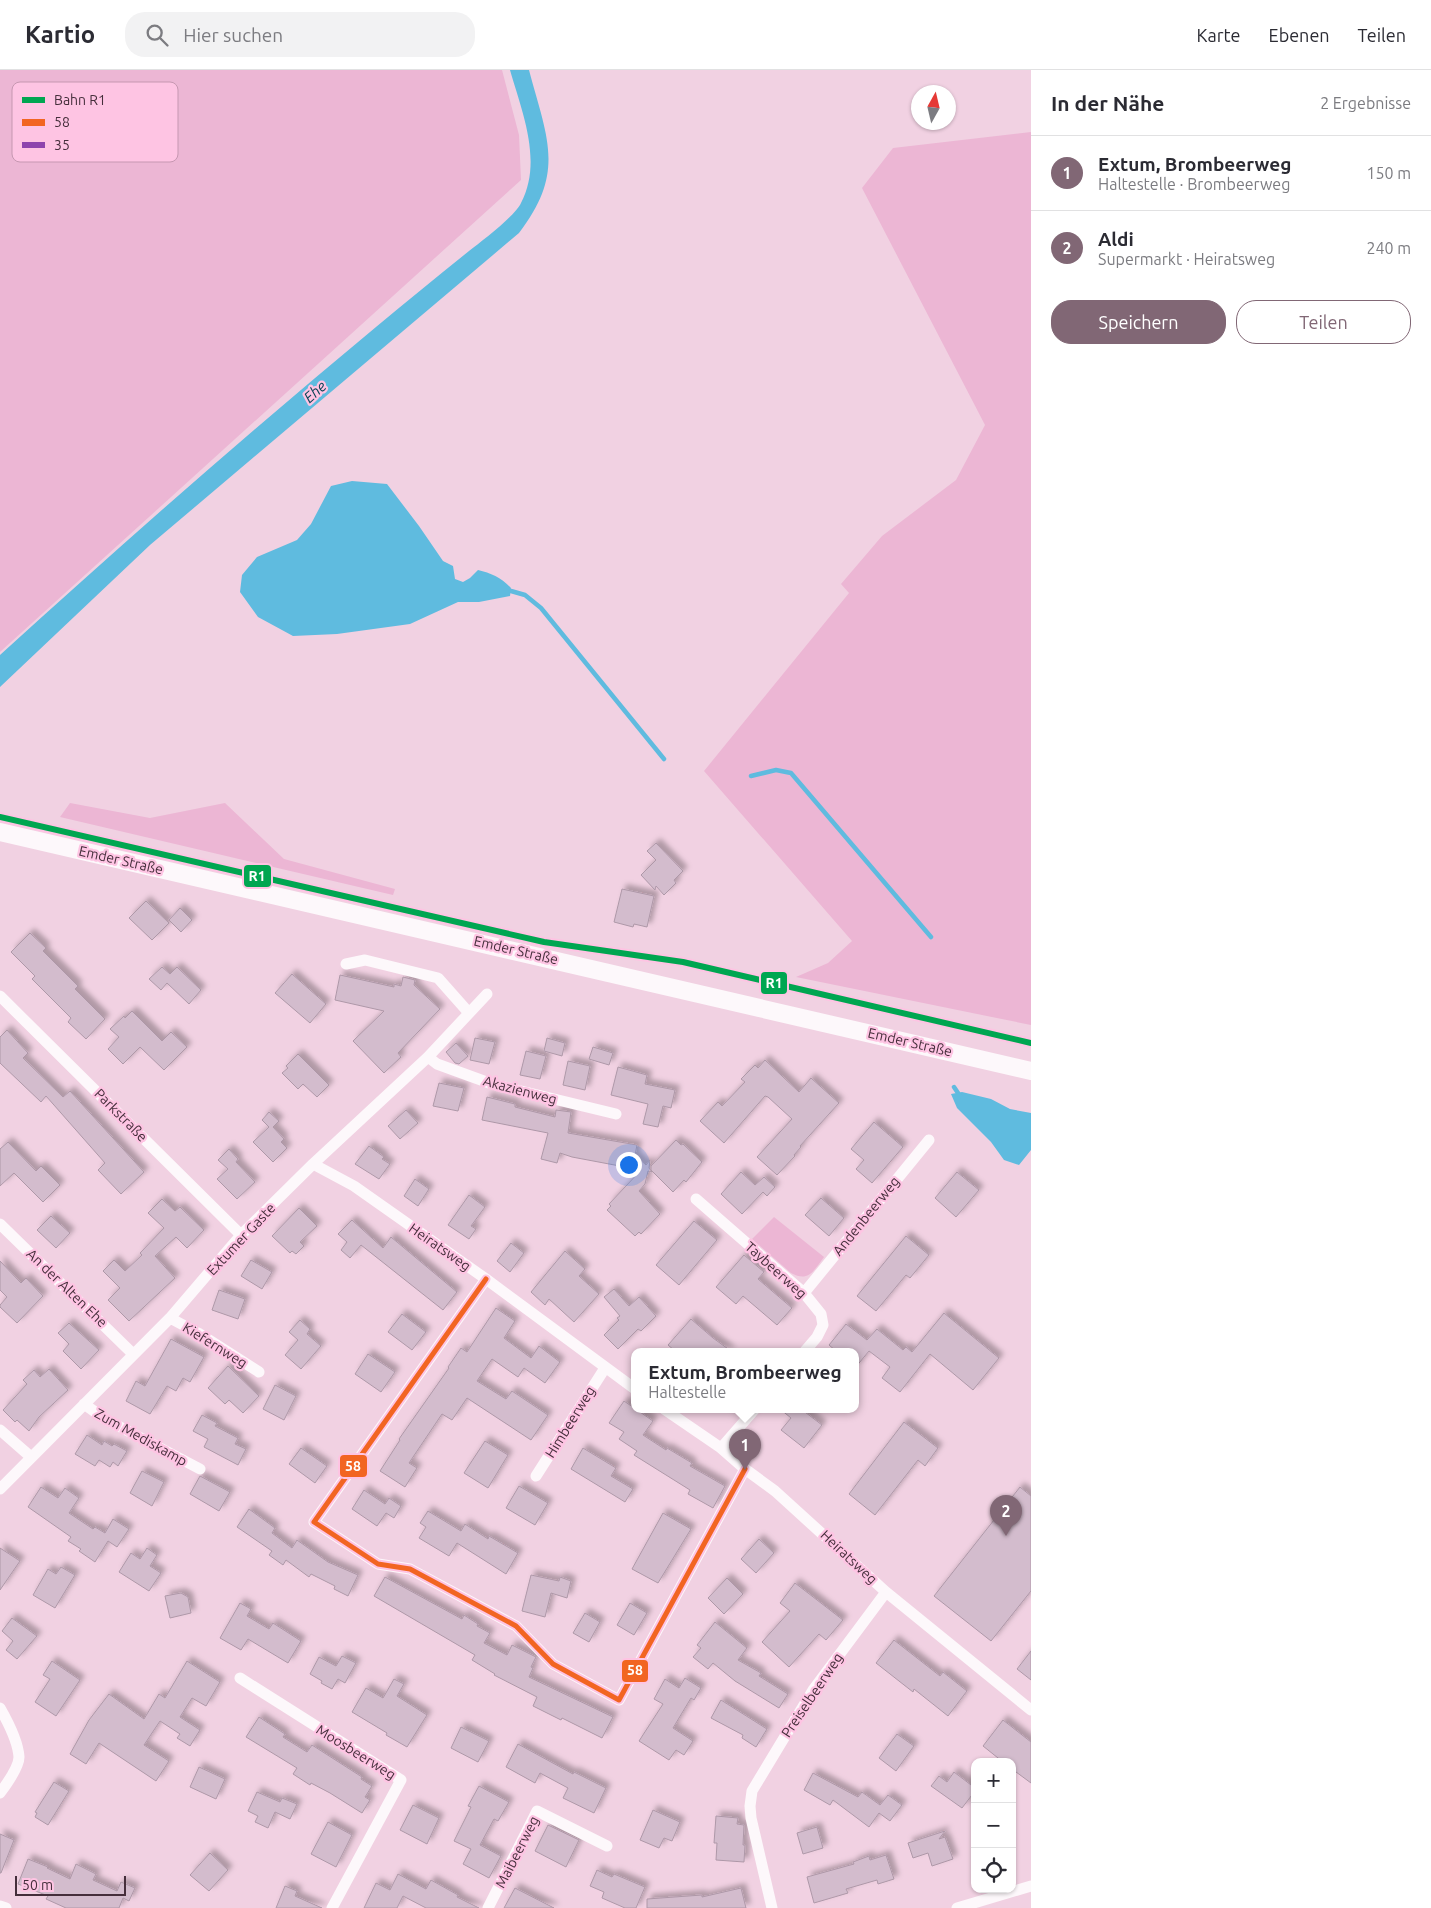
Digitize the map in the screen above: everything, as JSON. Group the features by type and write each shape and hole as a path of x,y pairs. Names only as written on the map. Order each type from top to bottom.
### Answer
{"main road":[{"name":"Emder Straße","path":"0,832 1031,1070"}],"street":[{"path":"346,964 365,960 438,978 469,1013"},
{"name":"Extumer Gaste","path":"0,1489 170,1318 241,1235 313,1164 428,1057 487,994"},
{"name":"Parkstraße","path":"0,996 241,1235"},
{"name":"Akazienweg","path":"428,1057 437,1064 492,1084 616,1114"},
{"name":"Andenbeerweg","path":"804,1293 929,1140"},
{"name":"Heiratsweg","path":"313,1164 354,1186 486,1279 631,1386"},
{"name":"Taybeerweg","path":"696,1199 804,1293 821,1314 823,1325 817,1337 808,1348"},
{"name":"An der Alten Ehe","path":"0,1224 78,1298 133,1354"},
{"path":"486,1279 314,1522 378,1564 410,1569 516,1626 553,1664 619,1700 745,1469"},
{"name":"Kiefernweg","path":"170,1318 198,1333 259,1372"},
{"name":"Himbeerweg","path":"536,1476 605,1368"},
{"name":"Zum Mediskamp","path":"84,1404 105,1419 200,1469"},
{"name":"Heiratsweg","path":"670,1413 722,1448 745,1469 775,1491 886,1592 1031,1710"},
{"path":"722,1448 753,1413"},
{"path":"0,1430 31,1457"},
{"name":"Preiselbeerweg","path":"772,1908 750,1806 752,1791 812,1690 886,1592"},
{"name":"Moosbeerweg","path":"240,1678 401,1780 332,1908"},
{"path":"0,1708 13,1736 19,1759 8,1783 0,1792"},
{"name":"Maibeerweg","path":"488,1908 537,1811 607,1846"},
{"path":"958,1908 1031,1886"},
{"path":"0,1906 6,1908"}],"shaded area":[{"path":"0,70 502,70 519,135 521,180 0,652"},
{"path":"1031,132 1031,1025 796,977 828,963 852,941 704,771 849,593 841,584 882,536 956,480 985,425 862,188 893,148"},
{"path":"70,803 150,818 225,803 284,859 395,889 393,895 60,817"},
{"path":"774,1217 824,1257 811,1274 802,1277 791,1273 752,1239"}],"water":[{"name":"Ehe","path":"510,70 529,70 542,116 548,154 548,173 543,191 534,211 519,233 150,545 0,687 0,655 233,448 388,317 498,228 518,208 527,187 530,154 525,119"},
{"path":"352,481 387,484 443,561 453,566 455,579 463,582 478,570 483,571 496,576 508,584 511,588 510,596 479,602 458,602 410,624 337,634 293,636 258,617 240,592 242,575 257,557 297,540 311,524 331,486"},
{"path":"962,1092 991,1099 1010,1109 1031,1113 1031,1150 1019,1165 1004,1160 991,1142 957,1108 951,1094"}],"building":[{"path":"656,843 683,871 674,880 676,883 664,895 656,886 655,890 641,875 656,860 647,851"},
{"path":"622,889 654,896 647,927 634,924 633,927 614,922"},
{"path":"146,901 169,923 152,940 129,918"},
{"path":"180,908 192,920 181,932 169,920"},
{"path":"30,933 46,948 43,951 78,986 75,989 105,1019 86,1039 68,1022 71,1018 32,979 35,976 11,952"},
{"path":"162,967 170,974 177,967 201,990 189,1004 167,983 161,990 149,979"},
{"path":"292,974 326,1004 310,1023 275,993"},
{"path":"340,975 394,987 394,984 401,986 403,977 415,980 414,985 440,1009 398,1053 401,1057 384,1073 353,1041 384,1011 335,1000"},
{"path":"132,1011 162,1041 171,1032 187,1047 164,1070 140,1047 123,1064 108,1049 119,1037 110,1029"},
{"path":"7,1030 28,1053 23,1058 63,1097 70,1091 144,1172 121,1194 98,1170 105,1163 46,1096 41,1102 0,1063 0,1037"},
{"path":"475,1038 495,1042 489,1064 470,1060"},
{"path":"547,1038 565,1043 562,1056 544,1051"},
{"path":"456,1043 468,1056 459,1064 455,1063 446,1052"},
{"path":"593,1047 613,1053 609,1065 589,1059"},
{"path":"526,1051 546,1056 540,1079 520,1075"},
{"path":"298,1054 329,1085 317,1097 303,1084 298,1089 282,1073"},
{"path":"765,1060 799,1092 811,1078 839,1103 777,1175 757,1157 792,1119 768,1097 765,1096 724,1143 700,1121 718,1102 722,1106 745,1082 741,1079 755,1065 758,1068"},
{"path":"568,1061 590,1066 585,1090 563,1085"},
{"path":"618,1067 647,1075 645,1084 675,1090 671,1108 663,1106 658,1127 643,1124 648,1104 611,1095"},
{"path":"439,1083 464,1088 458,1111 433,1106"},
{"path":"487,1097 515,1104 515,1107 555,1117 556,1110 571,1112 568,1133 637,1145 635,1155 646,1165 650,1160 649,1168 652,1172 648,1171 645,1184 639,1191 660,1214 641,1234 639,1232 635,1236 607,1210 611,1206 609,1204 641,1170 560,1153 557,1163 541,1159 548,1133 482,1120"},
{"path":"406,1110 418,1123 400,1139 388,1126"},
{"path":"269,1112 279,1121 273,1127 284,1139 281,1142 287,1148 273,1162 253,1142 269,1127 262,1120"},
{"path":"874,1122 903,1147 872,1183 856,1169 864,1160 851,1149"},
{"path":"676,1140 702,1162 686,1182 684,1180 673,1192 651,1170 651,1166"},
{"path":"8,1142 36,1171 41,1166 60,1185 43,1202 14,1173 0,1186 0,1149"},
{"path":"369,1146 390,1164 379,1179 355,1164"},
{"path":"229,1149 238,1159 236,1162 255,1182 237,1199 217,1179 228,1169 218,1160"},
{"path":"741,1172 755,1185 764,1177 775,1187 767,1196 763,1192 742,1214 721,1194"},
{"path":"957,1172 979,1190 956,1217 935,1198"},
{"path":"415,1179 429,1189 418,1206 404,1196"},
{"path":"469,1195 485,1207 471,1226 476,1229 469,1239 448,1225"},
{"path":"821,1198 844,1218 829,1236 805,1215"},
{"path":"162,1199 175,1211 180,1207 204,1230 187,1248 176,1237 155,1256 175,1278 129,1321 108,1300 120,1288 103,1271 114,1260 125,1271 142,1255 140,1253 164,1228 148,1213"},
{"path":"299,1208 317,1226 300,1242 304,1246 296,1254 292,1251 290,1253 272,1236"},
{"path":"51,1216 70,1233 56,1248 37,1230"},
{"path":"352,1220 383,1248 391,1237 457,1292 443,1310 361,1245 350,1258 341,1250 347,1242 338,1234"},
{"path":"694,1221 717,1240 679,1285 656,1265"},
{"path":"906,1236 929,1255 910,1278 906,1275 876,1311 857,1296"},
{"path":"511,1243 524,1253 510,1272 497,1261"},
{"path":"565,1251 585,1269 579,1276 599,1294 574,1322 549,1299 545,1305 531,1292"},
{"path":"744,1255 764,1272 758,1279 792,1308 777,1325 743,1296 736,1304 716,1287"},
{"path":"251,1260 272,1272 262,1289 241,1276"},
{"path":"0,1261 21,1283 26,1278 43,1296 17,1323 0,1307 7,1297 0,1290"},
{"path":"614,1289 629,1306 639,1297 656,1316 641,1331 638,1329 618,1349 604,1335 619,1320 617,1318 620,1316 604,1297"},
{"path":"219,1290 245,1299 238,1319 212,1310"},
{"path":"496,1308 515,1321 504,1338 531,1358 539,1346 560,1362 545,1383 524,1368 518,1377 492,1359 477,1381 506,1399 512,1391 548,1415 531,1440 467,1398 452,1420 442,1414 409,1463 417,1468 405,1487 380,1471 399,1439 461,1348 467,1352"},
{"path":"944,1313 999,1358 973,1390 930,1354 900,1392 882,1378 890,1367 869,1351 859,1363 859,1348 832,1348 829,1345 846,1324 867,1340 877,1329 903,1350 906,1347 912,1352"},
{"path":"402,1314 426,1332 412,1350 388,1332"},
{"path":"691,1319 727,1348 672,1348 668,1345"},
{"path":"300,1320 310,1329 307,1334 321,1346 301,1369 285,1355 298,1340 289,1332"},
{"path":"69,1323 99,1350 81,1369 63,1351 69,1344 58,1333"},
{"path":"171,1339 204,1357 190,1382 183,1378 176,1391 167,1386 150,1414 126,1401 136,1381 145,1386"},
{"path":"368,1354 395,1372 381,1392 355,1374"},
{"path":"228,1366 259,1396 243,1413 229,1400 225,1404 208,1388"},
{"path":"49,1369 68,1390 39,1417 29,1431 17,1420 15,1422 3,1410 27,1384 23,1380 34,1370 40,1377"},
{"path":"275,1385 296,1396 284,1420 263,1409"},
{"path":"624,1401 631,1406 631,1413 641,1413 653,1421 643,1435 666,1450 667,1448 692,1463 690,1466 725,1486 713,1508 688,1494 690,1490 634,1455 637,1451 619,1439 624,1432 609,1423"},
{"path":"785,1413 806,1413 822,1425 804,1448 781,1430 791,1418"},
{"path":"202,1415 217,1423 215,1426 238,1438 235,1444 246,1449 238,1465 204,1447 208,1439 193,1431"},
{"path":"904,1422 938,1448 925,1466 918,1460 875,1515 849,1494"},
{"path":"87,1435 102,1445 104,1441 127,1451 118,1466 113,1462 110,1467 99,1460 95,1466 75,1454"},
{"path":"485,1441 508,1455 488,1488 464,1473"},
{"path":"301,1448 327,1466 315,1483 289,1464"},
{"path":"583,1448 616,1468 611,1476 633,1489 625,1502 571,1469"},
{"path":"142,1471 164,1482 152,1506 130,1493"},
{"path":"200,1476 230,1492 219,1511 190,1494"},
{"path":"519,1486 548,1503 535,1525 506,1508"},
{"path":"41,1487 58,1498 65,1488 79,1498 69,1513 93,1529 95,1527 105,1533 113,1519 129,1529 117,1547 108,1541 95,1562 79,1551 81,1549 68,1541 71,1537 28,1507"},
{"path":"1020,1487 1031,1496 1031,1591 991,1641 934,1596"},
{"path":"364,1490 385,1504 389,1498 401,1506 394,1518 386,1513 377,1526 352,1509"},
{"path":"249,1509 275,1528 272,1533 292,1548 297,1540 328,1562 358,1575 348,1596 334,1589 335,1586 311,1574 309,1577 286,1560 283,1565 269,1555 272,1551 237,1527"},
{"path":"428,1511 461,1531 465,1524 488,1539 489,1536 518,1553 506,1574 457,1543 449,1556 419,1538 426,1527 420,1523"},
{"path":"663,1513 691,1529 658,1583 632,1569"},
{"path":"759,1539 774,1553 756,1573 741,1559"},
{"path":"0,1548 20,1561 0,1590"},
{"path":"147,1548 157,1555 150,1566 161,1573 149,1591 119,1572 131,1553 140,1559"},
{"path":"61,1567 75,1575 55,1608 33,1595 48,1569 56,1574"},
{"path":"531,1575 559,1581 560,1577 571,1581 567,1598 551,1593 545,1617 522,1611"},
{"path":"385,1577 462,1619 464,1615 478,1624 477,1626 490,1633 484,1643 507,1655 512,1645 536,1657 529,1677 613,1717 602,1738 533,1706 537,1697 494,1675 472,1660 475,1655 374,1596"},
{"path":"727,1578 743,1594 724,1614 708,1598"},
{"path":"795,1583 843,1620 826,1640 819,1634 789,1667 762,1642 790,1611 780,1603"},
{"path":"181,1593 188,1597 191,1613 170,1618 165,1596"},
{"path":"240,1603 251,1609 247,1616 269,1629 273,1623 301,1641 288,1663 248,1639 241,1650 220,1638"},
{"path":"630,1603 647,1613 634,1635 617,1625"},
{"path":"585,1613 600,1622 589,1642 573,1633"},
{"path":"12,1618 37,1636 17,1659 6,1650 13,1641 2,1631"},
{"path":"715,1622 747,1648 738,1660 761,1673 759,1676 788,1694 779,1708 735,1681 713,1663 708,1669 693,1657 701,1648 697,1645"},
{"path":"894,1640 940,1676 943,1672 967,1691 948,1716 914,1689 913,1692 876,1663"},
{"path":"1031,1651 1031,1680 1017,1669"},
{"path":"342,1656 356,1663 345,1683 338,1679 332,1689 310,1674 319,1657 336,1666"},
{"path":"52,1661 80,1680 56,1716 35,1702 50,1679 43,1675"},
{"path":"187,1661 220,1682 206,1706 192,1698 180,1717 200,1730 190,1746 177,1738 180,1734 160,1721 144,1745 169,1761 156,1781 99,1743 86,1764 70,1754 89,1720 109,1694 144,1719 159,1694 165,1698"},
{"path":"685,1678 701,1688 694,1700 691,1698 673,1728 693,1741 684,1755 676,1750 669,1760 639,1741 663,1704 654,1699 665,1679 679,1688"},
{"path":"394,1679 404,1684 397,1696 427,1715 407,1747 352,1712 366,1688 383,1698"},
{"path":"721,1700 767,1729 756,1747 742,1738 743,1735 711,1718"},
{"path":"259,1717 285,1734 283,1737 307,1752 312,1745 362,1777 361,1779 372,1786 365,1797 370,1800 362,1813 330,1793 311,1783 310,1785 293,1774 297,1768 246,1737"},
{"path":"1003,1720 1031,1742 1031,1783 1016,1772 1016,1758 998,1758 983,1746"},
{"path":"461,1727 489,1741 478,1762 451,1748"},
{"path":"897,1734 914,1746 896,1771 879,1758"},
{"path":"518,1744 573,1774 574,1772 606,1788 594,1813 563,1798 568,1788 540,1773 535,1783 506,1767"},
{"path":"199,1767 225,1779 216,1799 190,1787"},
{"path":"954,1772 971,1785 971,1796 962,1808 931,1786 939,1776 947,1782"},
{"path":"813,1773 858,1797 862,1792 880,1805 888,1795 902,1805 890,1821 879,1813 869,1827 833,1800 830,1805 804,1790"},
{"path":"54,1782 69,1791 48,1825 35,1817 37,1813 35,1812"},
{"path":"479,1786 509,1802 498,1821 494,1819 480,1845 501,1856 489,1878 463,1864 471,1849 454,1841 471,1807 468,1806"},
{"path":"257,1792 280,1802 282,1798 297,1804 290,1819 275,1812 268,1828 255,1822 258,1816 248,1811"},
{"path":"413,1805 439,1818 427,1844 400,1830"},
{"path":"653,1810 680,1822 672,1841 664,1838 659,1848 640,1840"},
{"path":"716,1816 738,1818 737,1824 744,1825 744,1862 716,1860 717,1843 714,1843"},
{"path":"328,1822 352,1835 336,1867 311,1854"},
{"path":"548,1825 579,1840 566,1867 535,1851"},
{"path":"817,1827 823,1848 803,1854 797,1833"},
{"path":"945,1831 939,1839 945,1837 953,1859 932,1866 928,1853 913,1858 908,1843"},
{"path":"0,1834 14,1840 1,1873 0,1873"},
{"path":"210,1853 228,1870 209,1891 190,1875"},
{"path":"886,1855 894,1879 878,1884 877,1880 846,1889 848,1893 814,1903 807,1877 854,1864 853,1862 869,1856 870,1860"},
{"path":"28,1859 70,1879 76,1864 96,1874 93,1880 117,1891 121,1882 135,1888 129,1901 123,1898 119,1908 66,1908 46,1899 48,1896 18,1884"},
{"path":"597,1870 612,1877 614,1874 645,1887 636,1908 625,1908 602,1898 604,1892 590,1886"},
{"path":"398,1874 426,1889 431,1880 458,1895 457,1897 479,1908 426,1908 403,1896 397,1908 364,1908 376,1883 390,1890"},
{"path":"285,1886 297,1891 295,1896 322,1908 276,1908"},
{"path":"515,1888 554,1908 504,1908"},
{"path":"741,1888 746,1908 647,1908 647,1899 702,1895 702,1897"}],"waterway":[{"path":"511,591 525,595 541,608 664,759"},
{"path":"751,776 776,770 791,773 931,937"},
{"path":"954,1087 960,1096"}],"rail line":[{"name":"R1","path":"0,817 544,942 683,962 1031,1043"}],"transit line":[{"name":"58","path":"486,1279 314,1522 378,1564 410,1569 516,1626 553,1664 619,1700 745,1469"}],"place":[{"name":"Extum, Brombeerweg","path":"745,1470"},
{"name":"Aldi","path":"1006,1536"}]}
